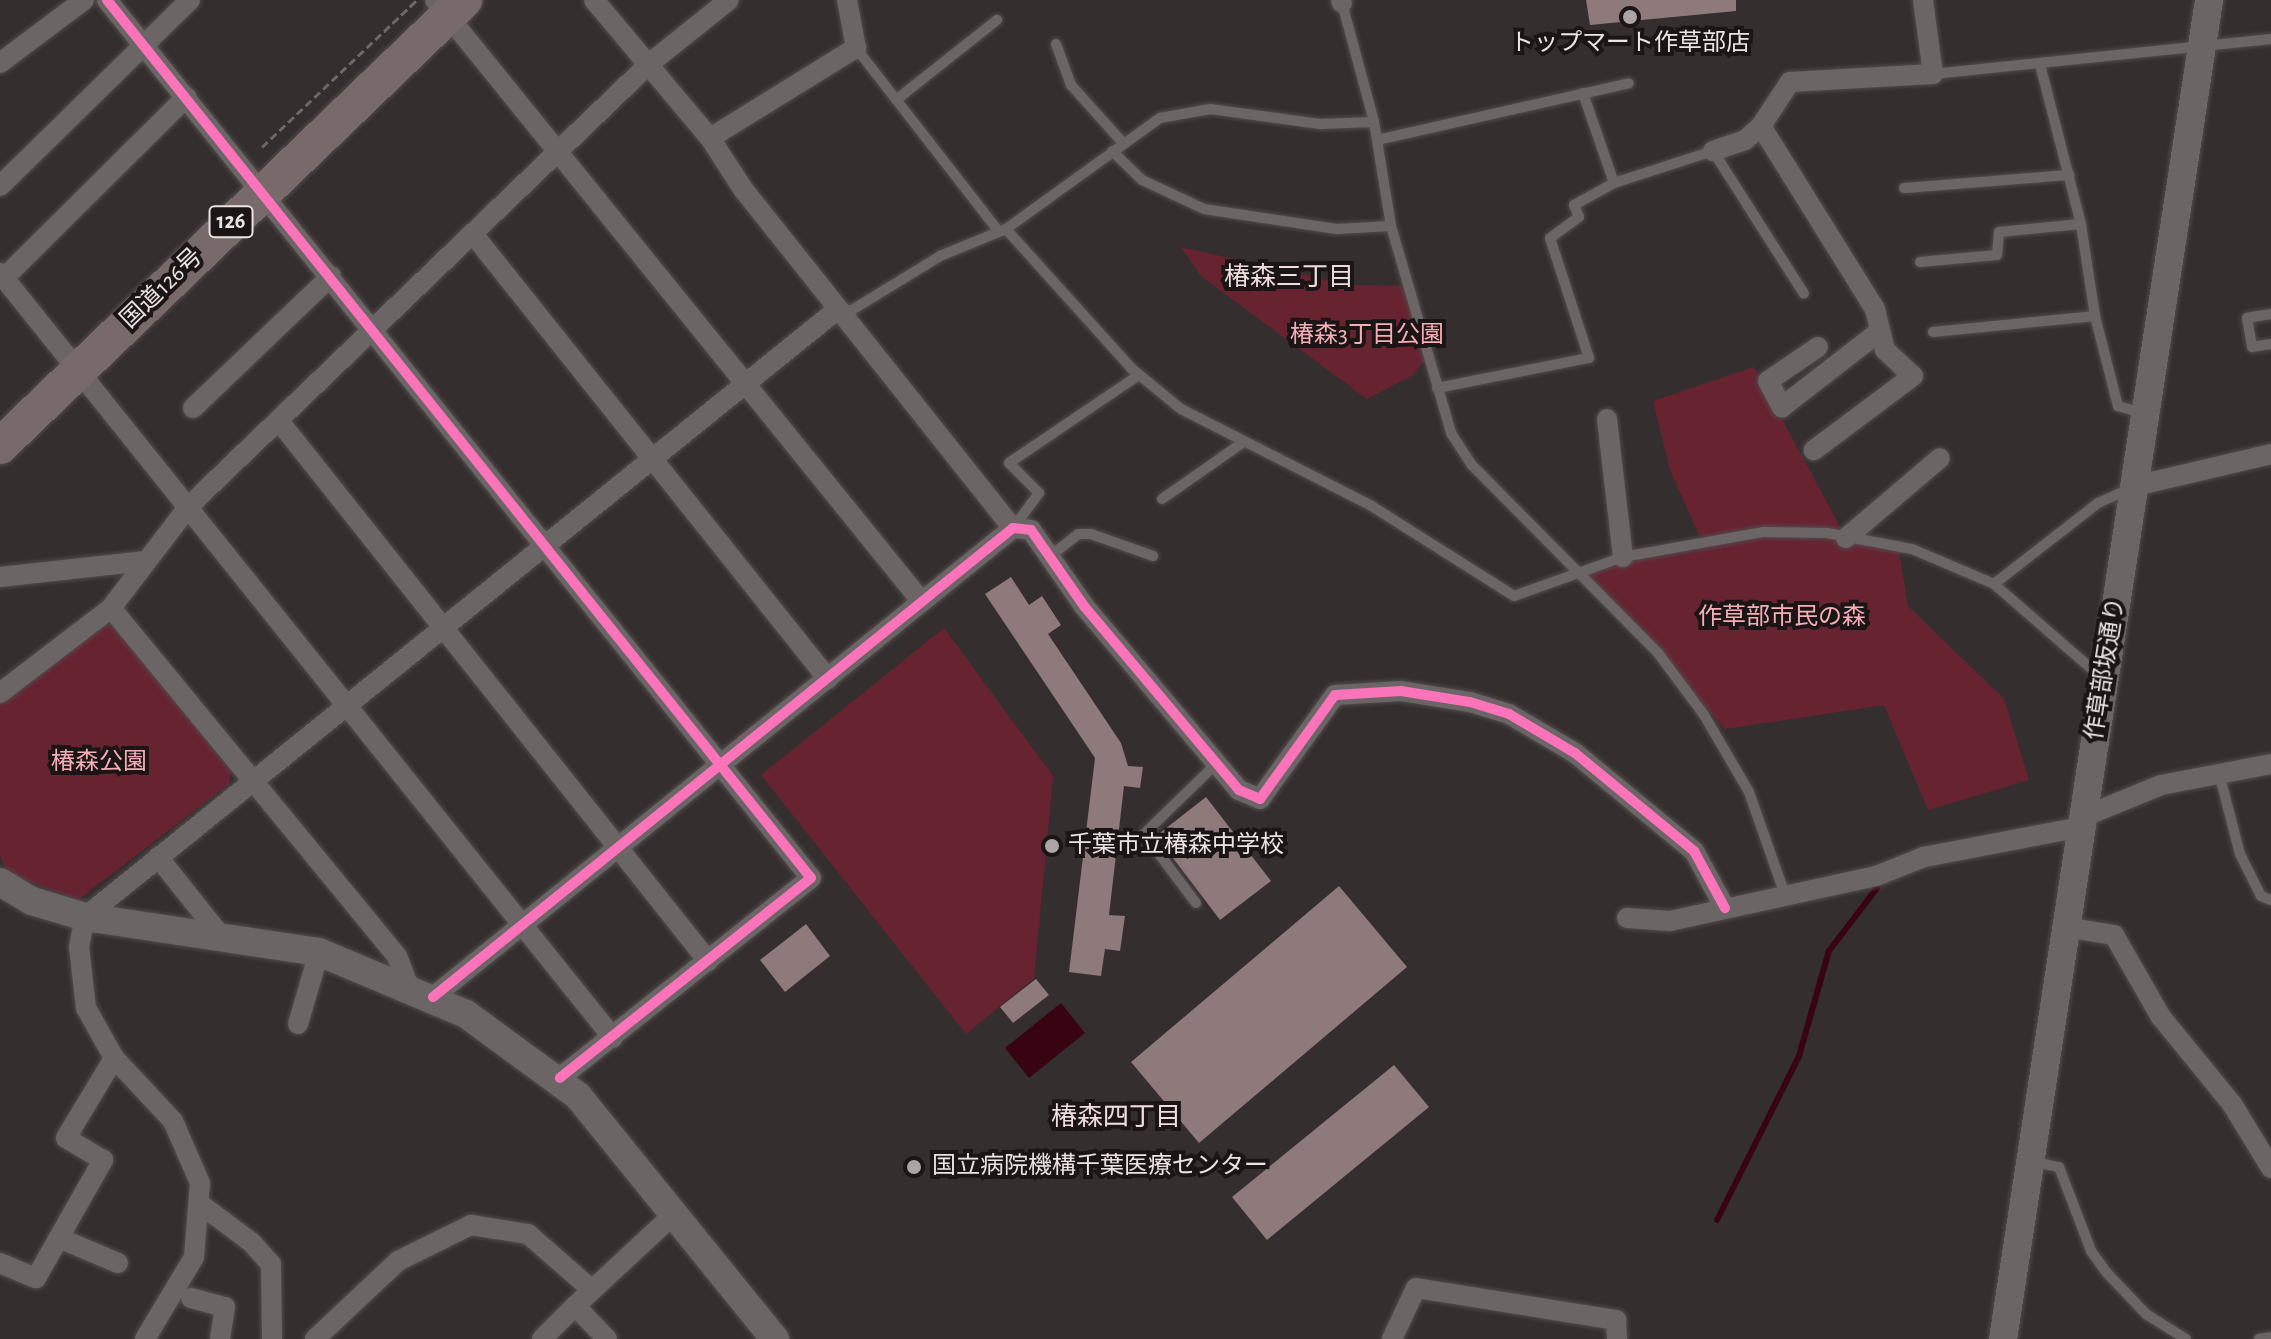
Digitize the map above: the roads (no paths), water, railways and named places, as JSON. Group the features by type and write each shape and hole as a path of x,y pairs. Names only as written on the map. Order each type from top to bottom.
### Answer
{"highway":[{"name":"国道126号","path":"0,446 73,364 257,172 439,3"},
{"name":"国道126号","path":"0,421 73,364"}],"street":[{"path":"0,63 84,0"},
{"path":"107,0 186,97 257,172 331,276 548,544 811,878 560,1078"},
{"path":"0,186 190,0"},
{"path":"594,0 710,138 838,309 1013,528 1031,530 1049,557 1215,765 1239,790 1260,799 1335,695 1401,691 1470,702 1509,714 1575,753 1694,851 1725,908"},
{"path":"0,693 111,608 189,506 649,64 729,0"},
{"path":"710,138 856,48 847,0"},
{"path":"1713,151 1745,140 1761,126 1790,82 1933,74 1923,0"},
{"name":"作草部坂通り","path":"2003,1339 2209,0"},
{"path":"439,3 561,148 922,602"},
{"path":"186,97 2,276 613,1038"},
{"path":"1761,126 1875,309 1885,350 1913,376 1814,450"},
{"path":"473,234 828,679"},
{"path":"193,408 331,276"},
{"path":"145,1339 194,1257 200,1183 173,1121 114,1058 86,1008 79,947 85,917 838,309"},
{"path":"1818,347 1768,381 1782,407 1880,331"},
{"path":"1607,419 1623,557"},
{"path":"279,421 708,961"},
{"path":"2135,486 2271,454"},
{"path":"1846,538 1940,458"},
{"path":"421,991 523,927 1013,528"},
{"path":"0,577 146,561"},
{"path":"111,608 397,956 421,991"},
{"path":"1627,918 1670,921 1876,876 1924,857 2082,822 2161,785 2218,771 2271,764"},
{"path":"158,857 220,935"},
{"path":"0,882 32,901 85,917 319,952 421,991 560,1078 775,1339"},
{"path":"2065,927 2114,935 2161,1017 2240,1115 2271,1168"},
{"path":"298,1024 319,952"},
{"path":"0,1263 36,1278 103,1160 66,1138 114,1058"},
{"path":"200,1204 271,1264 272,1339"},
{"path":"542,1339 591,1289 672,1216"},
{"path":"315,1339 398,1261 471,1225 528,1234 591,1289"},
{"path":"59,1238 118,1263"},
{"path":"1392,1339 1416,1288 1616,1320 1617,1339"},
{"path":"191,1298 225,1307 220,1339"},
{"path":"575,1306 607,1339"}],"lane":[{"path":"1342,2 1374,122 1391,226 1451,433 1472,465 1658,653 1721,740 1763,823 1785,895"},
{"path":"896,100 997,20"},
{"path":"1933,74 2271,39"},
{"path":"1056,44 1071,85 1123,143"},
{"path":"856,48 1001,229 1139,375 1181,409 1242,443 1370,505 1514,596 1577,569 1623,557 1764,532 1846,538 1912,549 1994,584 2105,680"},
{"path":"2040,64 2081,224 2095,316 2118,406 2145,414"},
{"path":"1377,140 1629,83"},
{"path":"1583,93 1614,183"},
{"path":"838,309 852,310 1001,229 1160,118 1210,109 1320,124 1374,122"},
{"path":"1112,151 1142,180 1204,209 1337,229 1391,226"},
{"path":"1437,388 1589,358 1550,238 1579,217 1574,205 1614,183 1713,151 1804,294"},
{"path":"1904,188 2069,175"},
{"path":"1920,262 1997,255 1999,232 2081,224"},
{"path":"2271,314 2247,318 2252,347 2271,344"},
{"path":"1933,332 2095,316"},
{"path":"1013,528 1039,493 1009,463 1139,375"},
{"path":"1162,499 1242,443"},
{"path":"1994,584 2098,503 2135,486"},
{"path":"1049,557 1078,534 1091,534 1153,556"},
{"path":"1196,903 1144,834 1215,765"},
{"path":"2218,771 2240,854 2261,896 2271,900"},
{"path":"2030,1160 2059,1167 2091,1251 2107,1273 2146,1314 2186,1339"},
{"path":"2259,1339 2271,1337"}],"waterway":[{"path":"1717,1220 1799,1056 1829,951 1877,888"}],"place":[{"name":"トップマート作草部店","path":"1630,17"},
{"name":"千葉市立椿森中学校","path":"1052,846"},
{"name":"国立病院機構千葉医療センター","path":"914,1167"}],"district":[{"name":"椿森三丁目","path":"1289,278"},
{"name":"椿森四丁目","path":"1116,1118"}],"park label":[{"name":"椿森3丁目公園","path":"1367,336"},
{"name":"作草部市民の森","path":"1782,618"},
{"name":"椿森公園","path":"99,763"}]}
